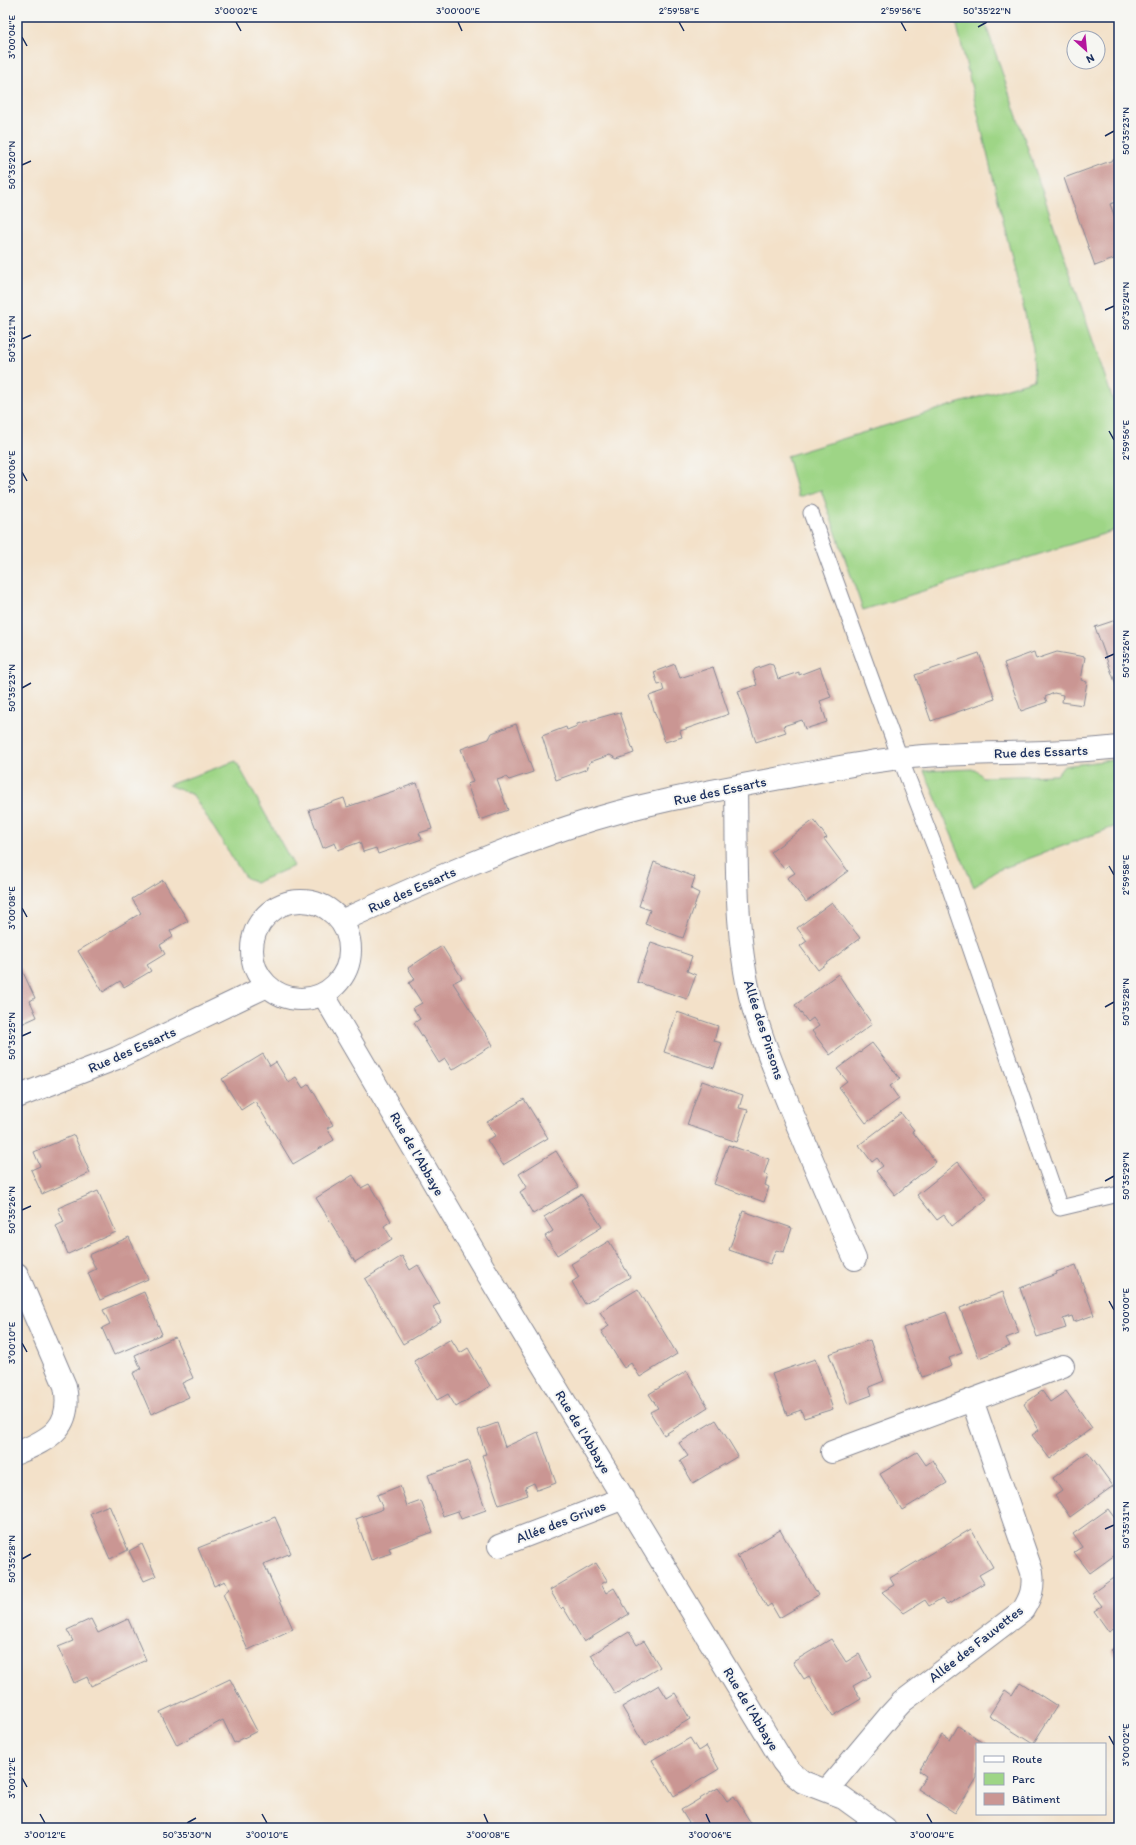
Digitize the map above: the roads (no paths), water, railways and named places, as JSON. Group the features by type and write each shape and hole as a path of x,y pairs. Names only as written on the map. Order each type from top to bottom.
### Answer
{"street":[{"name":"Rue des Essarts","path":"341,922 487,857 605,816 736,787 900,758 1043,753 1119,747"},
{"name":"Allée des Pinsons","path":"736,787 739,919 745,972 751,997 759,1026 779,1081 855,1259"},
{"path":"307,902 315,903 330,910 341,922 349,941 349,962 339,980 323,994 309,999 294,999 279,994 267,986 257,973 254,965 252,948 255,932 264,918 283,904 307,902"},
{"name":"Rue des Essarts","path":"17,1097 117,1058 267,986"},
{"name":"Rue de l'Abbaye","path":"323,994 485,1270 783,1762 791,1772 803,1782 828,1790 857,1806 885,1828"},
{"path":"17,1274 65,1386 68,1400 66,1414 61,1425 53,1434 40,1443 17,1453"},
{"path":"832,1452 1063,1366"},
{"name":"Allée des Fauvettes","path":"828,1790 888,1716 902,1702 1023,1610 1031,1598 1033,1584 1032,1572 972,1400"},
{"name":"Allée des Grives","path":"499,1546 624,1498"}],"lane":[{"path":"811,513 900,758 941,863 1060,1208 1119,1194"}]}
